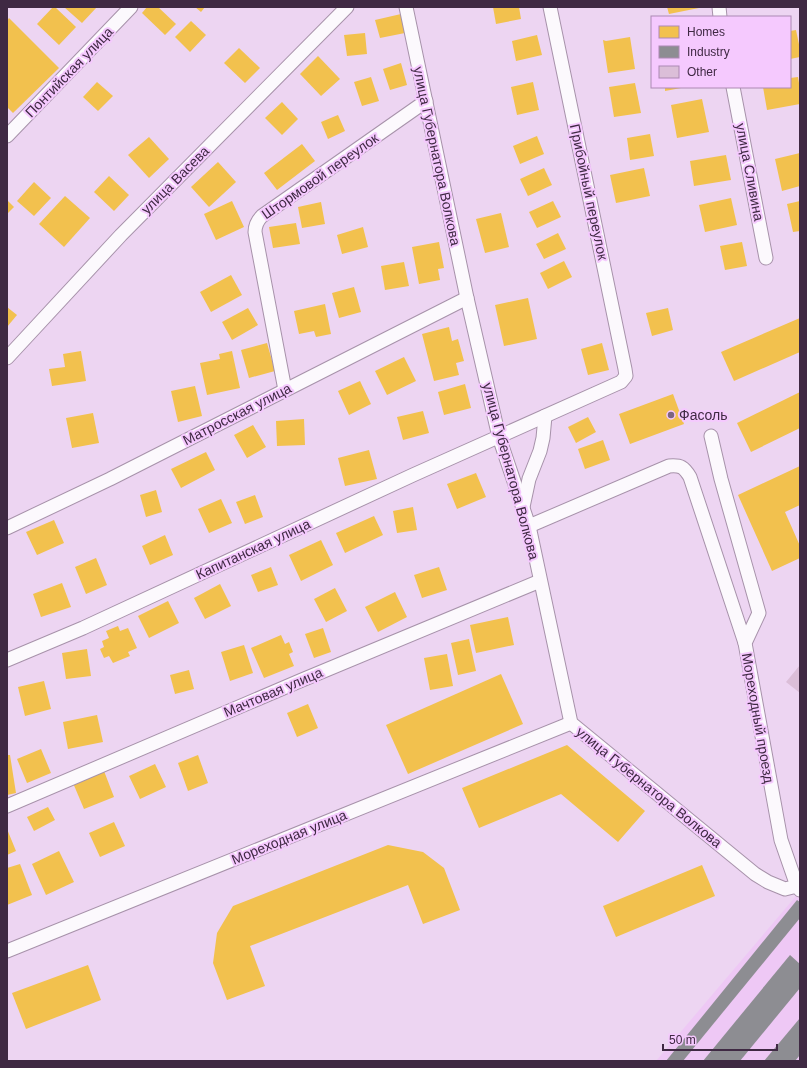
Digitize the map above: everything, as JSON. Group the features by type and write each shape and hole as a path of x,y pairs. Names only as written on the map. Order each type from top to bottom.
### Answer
{"street":[{"name":"Понтийская улица","path":"7,136 131,7"},
{"name":"улица Васева","path":"7,358 121,235 347,7"},
{"name":"улица Губернатора Волкова","path":"406,7 467,298 499,437 529,526 571,723 755,874 768,882 785,889 799,888"},
{"name":"Прибойный переулок","path":"550,7 626,376"},
{"name":"улица Сливина","path":"733,88 766,258"},
{"name":"Штормовой переулок","path":"286,390 255,226 262,216 426,101"},
{"name":"Матросская улица","path":"7,528 110,479 467,298"},
{"name":"Капитанская улица","path":"7,660 83,628 413,475 621,382 626,376"},
{"path":"523,508 529,479 540,451 545,416"},
{"name":"Мореходный проезд","path":"711,436 721,479 759,613 745,644 781,840 799,888"},
{"path":"529,526 669,466 678,466 686,469 690,477 745,644"},
{"name":"Мачтовая улица","path":"7,806 302,680 540,581"},
{"name":"Мореходная улица","path":"7,951 571,723"}],"shaded area":[{"path":"796,896 800,900 800,1061 656,1061"}],"building: Homes":[{"path":"53,7 55,7 76,27 59,45 37,24"},
{"path":"64,7 97,7 82,23"},
{"path":"147,7 158,7 176,24 165,35 142,13"},
{"path":"195,7 205,7 201,12"},
{"path":"493,7 519,7 521,19 496,24"},
{"path":"667,7 699,7 699,8 669,14"},
{"path":"401,14 405,33 380,38 375,20"},
{"path":"9,18 59,68 13,113 7,107 7,21"},
{"path":"191,21 206,35 190,52 175,37"},
{"path":"796,30 800,57 791,59 791,31"},
{"path":"365,33 367,54 347,56 344,35"},
{"path":"537,35 542,55 516,61 512,41"},
{"path":"630,37 635,69 608,73 603,40 606,41"},
{"path":"239,48 260,68 245,83 224,63"},
{"path":"318,56 340,79 321,96 300,74"},
{"path":"401,63 407,85 390,90 383,69"},
{"path":"371,77 379,101 362,106 354,82"},
{"path":"798,77 800,104 767,110 763,88 791,88 791,78"},
{"path":"97,82 113,96 98,111 83,97"},
{"path":"533,82 539,110 517,115 511,87"},
{"path":"635,83 641,113 614,117 609,87"},
{"path":"665,88 681,88 665,91"},
{"path":"702,99 709,132 677,138 671,105"},
{"path":"282,102 298,119 282,135 265,118"},
{"path":"338,115 345,131 328,139 321,122"},
{"path":"650,134 654,156 630,160 627,138"},
{"path":"537,136 544,154 520,164 513,146"},
{"path":"149,137 169,159 149,178 128,155"},
{"path":"302,144 315,161 277,190 264,173"},
{"path":"800,153 800,186 782,191 775,159"},
{"path":"726,155 731,180 694,186 690,161"},
{"path":"218,162 236,182 209,207 191,187"},
{"path":"544,168 552,185 528,196 520,179"},
{"path":"644,168 650,196 616,203 610,175"},
{"path":"109,176 129,195 114,211 94,192"},
{"path":"34,182 51,198 34,216 17,201"},
{"path":"65,196 90,218 64,247 39,224"},
{"path":"731,198 737,225 705,232 699,205"},
{"path":"7,200 14,207 7,214"},
{"path":"232,201 244,227 216,240 204,214"},
{"path":"553,201 561,217 537,228 529,212"},
{"path":"800,201 800,231 793,232 787,204"},
{"path":"321,202 325,224 302,228 298,207"},
{"path":"501,213 509,247 485,253 476,219"},
{"path":"296,223 300,244 273,248 269,227"},
{"path":"363,227 368,247 342,254 337,235"},
{"path":"558,233 566,249 544,259 536,244"},
{"path":"439,242 444,268 438,269 440,280 419,284 412,247"},
{"path":"742,242 747,266 725,270 720,246"},
{"path":"564,261 572,277 548,289 540,273"},
{"path":"404,262 409,286 385,290 381,266"},
{"path":"231,275 242,295 211,312 200,292"},
{"path":"354,287 361,312 339,318 332,293"},
{"path":"528,298 537,339 504,346 495,305"},
{"path":"325,304 331,334 316,337 314,331 299,334 294,311"},
{"path":"7,307 17,315 7,327"},
{"path":"248,308 258,325 232,340 222,322"},
{"path":"668,308 673,330 652,336 646,313"},
{"path":"800,318 800,352 734,381 721,352"},
{"path":"449,327 452,341 458,339 464,361 456,363 459,375 434,381 422,334"},
{"path":"267,343 275,371 249,378 241,350"},
{"path":"602,343 609,370 588,375 581,349"},
{"path":"81,351 86,381 52,386 49,369 65,367 63,354"},
{"path":"232,351 240,388 207,395 200,363 220,359 219,354"},
{"path":"404,357 416,381 387,395 375,371"},
{"path":"360,381 371,404 349,415 338,391"},
{"path":"465,384 471,408 444,415 438,392"},
{"path":"195,386 202,416 178,422 171,391"},
{"path":"800,392 800,428 751,452 737,423"},
{"path":"673,394 684,424 630,444 619,414"},
{"path":"423,411 429,433 403,440 397,417"},
{"path":"93,413 99,443 72,448 66,418"},
{"path":"588,417 596,432 576,443 568,427"},
{"path":"304,419 305,445 277,446 276,421"},
{"path":"253,425 266,447 247,458 234,435"},
{"path":"603,440 610,460 585,469 578,449"},
{"path":"369,450 377,479 345,486 338,458"},
{"path":"206,452 215,470 181,488 171,469"},
{"path":"800,466 800,505 785,512 800,546 800,558 772,571 738,495"},
{"path":"476,473 486,497 457,509 447,484"},
{"path":"156,490 162,512 146,517 140,495"},
{"path":"255,495 263,517 245,524 236,502"},
{"path":"221,499 232,523 209,533 198,509"},
{"path":"413,507 417,530 397,533 393,511"},
{"path":"374,516 383,535 345,553 336,533"},
{"path":"54,520 64,543 37,555 26,532"},
{"path":"165,535 173,555 150,565 142,546"},
{"path":"321,540 333,565 301,581 289,555"},
{"path":"96,558 107,585 86,594 75,567"},
{"path":"271,567 278,585 258,592 251,575"},
{"path":"439,567 447,590 422,598 414,575"},
{"path":"62,583 71,607 41,617 33,594"},
{"path":"220,584 231,606 205,619 194,598"},
{"path":"335,588 347,611 326,622 314,599"},
{"path":"395,592 407,617 378,632 365,607"},
{"path":"168,601 179,623 149,638 138,616"},
{"path":"508,617 514,645 476,653 470,625"},
{"path":"118,626 120,631 128,628 137,648 128,652 130,656 113,663 109,656 104,658 100,649 104,647 102,641 109,638 106,631"},
{"path":"323,628 331,652 314,658 305,634"},
{"path":"281,635 285,644 289,642 293,652 289,654 294,666 264,678 251,648"},
{"path":"469,639 476,671 458,675 451,643"},
{"path":"244,645 253,673 230,681 221,652"},
{"path":"87,649 91,676 66,679 62,653"},
{"path":"447,654 453,686 430,690 424,658"},
{"path":"189,670 194,689 175,694 170,675"},
{"path":"501,674 523,724 408,774 386,725"},
{"path":"44,681 51,709 25,716 18,687"},
{"path":"308,704 318,728 297,737 287,713"},
{"path":"97,715 103,742 68,749 63,722"},
{"path":"567,745 645,811 618,842 561,794 479,828 462,788"},
{"path":"41,749 51,773 27,783 17,759"},
{"path":"7,755 10,755 16,793 7,795"},
{"path":"198,755 208,783 188,791 178,763"},
{"path":"155,764 166,787 140,799 129,776"},
{"path":"104,771 114,797 84,809 73,783"},
{"path":"48,807 55,820 34,831 27,817"},
{"path":"114,822 125,846 100,857 89,833"},
{"path":"7,829 16,851 7,855"},
{"path":"388,845 423,852 444,868 460,910 423,924 408,885 250,946 265,986 227,1000 213,963 217,933 233,906"},
{"path":"59,851 74,882 46,895 32,864"},
{"path":"20,864 32,895 7,905 7,868"},
{"path":"702,865 715,896 616,937 603,906"},
{"path":"88,965 101,1000 26,1029 12,993"}],"building: Industry":[{"path":"797,900 800,902 800,918 683,1061 666,1061"},
{"path":"790,955 800,964 800,988 740,1061 703,1061"},
{"path":"800,1018 800,1055 795,1061 764,1061"}],"building: Other":[{"path":"800,665 800,693 786,682"}],"place":[{"name":"Фасоль","path":"671,415"}]}
